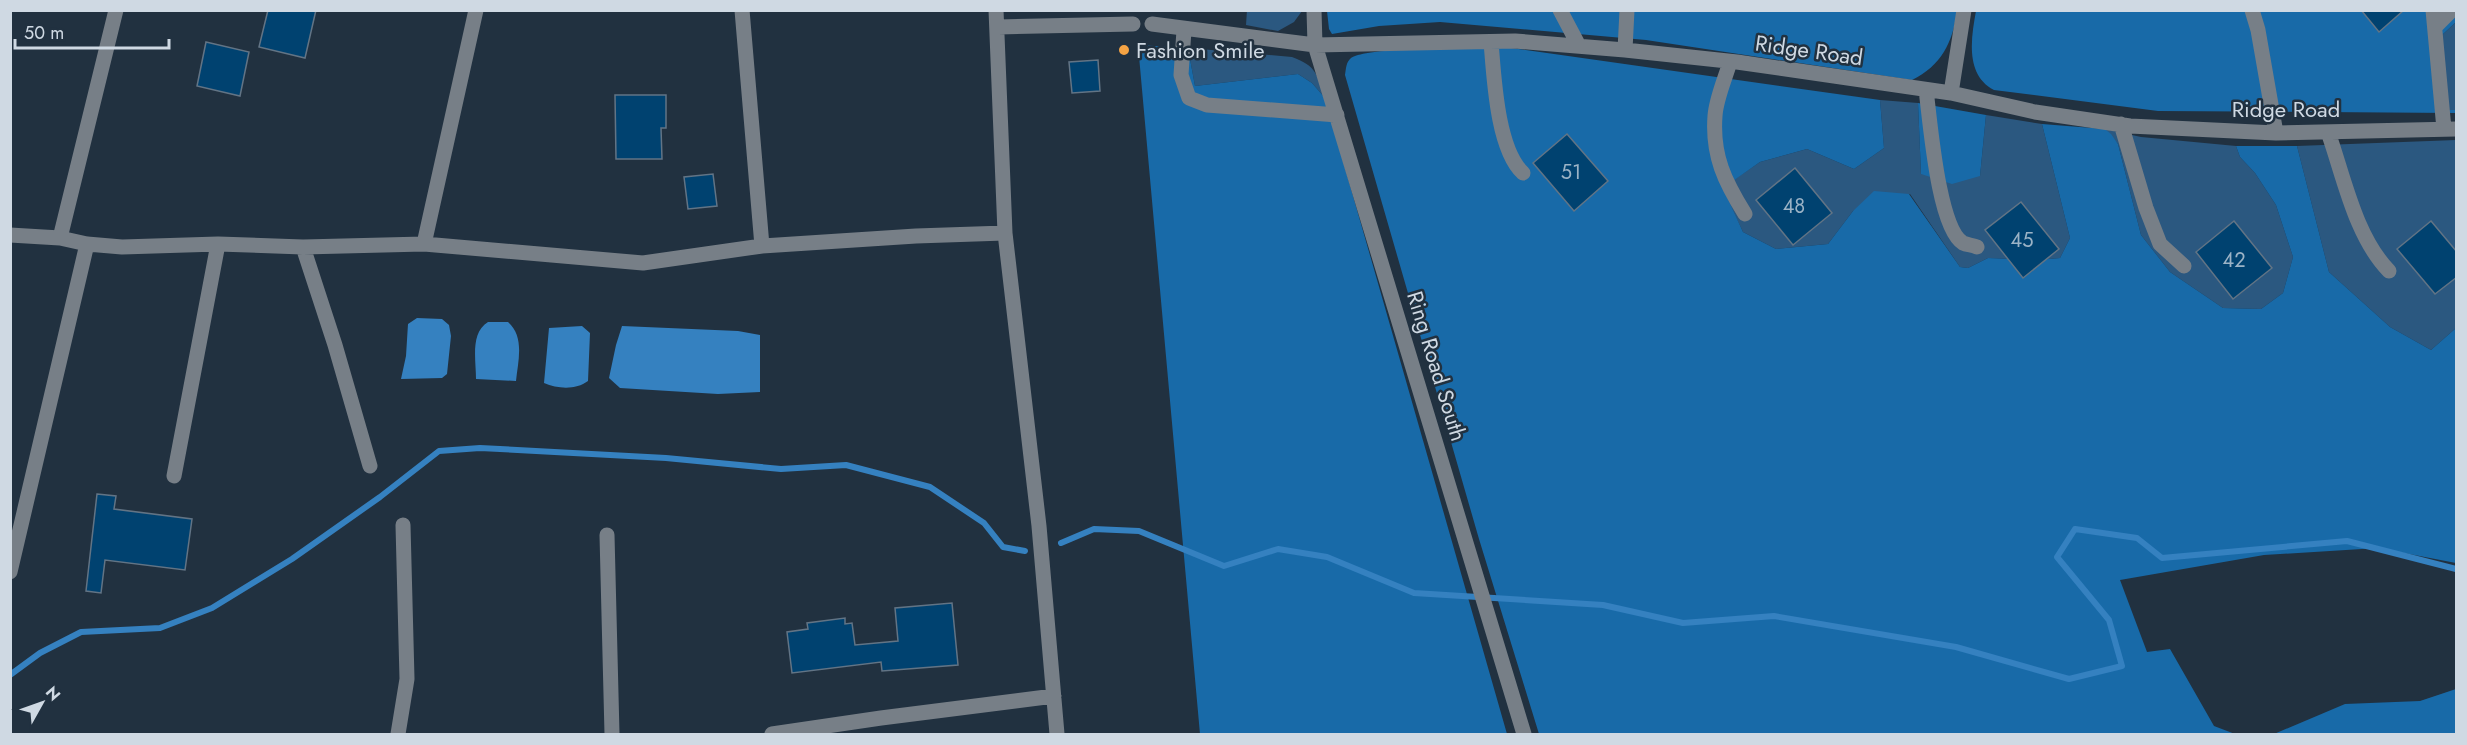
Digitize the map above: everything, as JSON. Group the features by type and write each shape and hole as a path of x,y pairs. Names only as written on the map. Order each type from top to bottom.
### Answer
{"street":[{"path":"60,238 116,10"},
{"path":"424,244 476,10"},
{"path":"742,10 762,246"},
{"path":"996,10 1005,233 1039,526 1057,735"},
{"name":"Ring Road South","path":"1314,10 1315,45 1524,735"},
{"path":"1560,10 1579,46"},
{"path":"1625,50 1627,10"},
{"path":"1951,93 1964,10"},
{"path":"2252,10 2258,30 2276,134"},
{"path":"2450,129 2435,18 2452,10"},
{"path":"998,27 1133,24"},
{"name":"Ridge Road","path":"1152,24 1184,30 1315,45 1491,42 1625,50 1730,62 1951,93 2035,112 2121,124 2276,134 2450,129"},
{"path":"1184,30 1181,75 1189,98 1208,105 1337,115"},
{"path":"1491,42 1494,81 1506,148 1517,168 1523,173"},
{"path":"1730,62 1715,116 1718,159 1725,180 1745,214"},
{"path":"1926,90 1941,200 1952,227 1962,242 1977,247"},
{"path":"2121,124 2146,208 2160,244 2184,266"},
{"path":"2328,132 2366,241 2376,258 2389,271"},
{"path":"10,235 60,238 87,244 122,247 218,244 303,247 424,244 643,263 762,246 1005,233"},
{"path":"10,572 87,244"},
{"path":"174,476 218,244"},
{"path":"303,247 335,345 370,466"},
{"path":"398,735 407,679 403,525"},
{"path":"607,535 612,735"},
{"path":"772,735 881,718 1054,696"}],"shaded area":[{"path":"1247,10 1302,11 1294,22 1278,31 1246,25"},
{"path":"1327,11 1957,11 1949,43 1944,52 1931,68 1912,80 1646,40 1440,22 1379,26 1332,34 1329,29"},
{"path":"1976,11 2456,11 2456,22 2441,36 2448,110 2456,110 2456,113 2158,111 1994,90 1978,75 1974,66 1972,44"},
{"path":"2456,22 2456,110 2447,110 2441,36"},
{"path":"1138,45 1188,48 1195,86 1298,74 1312,83 1325,98 1507,734 1200,734"},
{"path":"1188,48 1292,57 1307,64 1315,72 1325,98 1312,83 1298,74 1195,86"},
{"path":"1427,48 1511,48 1880,100 1884,148 1854,169 1807,149 1760,162 1723,188 1743,232 1776,249 1828,244 1853,211 1874,191 1909,194 1960,267 1968,268 1988,258 2038,260 2060,258 2070,238 2042,124 2105,129 2118,144 2141,235 2170,272 2223,308 2261,309 2283,293 2293,257 2276,205 2255,173 2240,157 2236,146 2297,146 2329,272 2390,327 2431,350 2456,328 2456,563 2378,548 2264,555 2120,580 2147,652 2170,649 2214,726 2235,734 1539,734 1479,539 1345,75 1346,66 1351,58 1379,51"},
{"path":"1880,100 1918,103 1921,174 1980,176 1986,115 2042,124 2070,238 2060,258 2038,260 1988,258 1968,268 1960,267 1910,194 1853,211 1828,244 1776,249 1743,232 1722,188 1760,162 1807,149 1854,169 1884,148"},
{"path":"1918,103 1986,115 1980,176 1952,184 1921,174"},
{"path":"2105,129 2141,137 2236,146 2240,157 2255,173 2276,205 2293,257 2283,293 2261,309 2223,308 2170,272 2141,235 2118,144"},
{"path":"2456,140 2456,328 2431,350 2390,327 2329,272 2297,146"},
{"path":"417,318 442,319 449,325 451,336 447,374 442,378 401,379 406,356 408,324"},
{"path":"488,322 508,322 517,335 519,357 516,381 476,379 476,340 482,327"},
{"path":"582,326 590,333 588,381 567,388 544,383 549,328"},
{"path":"622,326 738,331 760,335 760,392 718,394 620,388 609,378"},
{"path":"2456,689 2456,734 2274,734 2345,704 2420,701"}],"building":[{"path":"268,10 316,10 305,58 259,47"},
{"path":"2361,10 2404,10 2379,32"},
{"path":"206,42 249,52 240,96 197,86"},
{"path":"1098,60 1100,91 1072,93 1069,62"},
{"path":"615,95 666,95 666,128 661,128 662,159 616,159"},
{"path":"1567,134 1608,181 1574,211 1533,163"},
{"path":"1795,168 1832,213 1793,245 1756,200"},
{"path":"713,174 717,206 688,209 684,177"},
{"path":"2021,202 2059,249 2023,278 1985,230"},
{"path":"2234,221 2272,268 2233,299 2196,252"},
{"path":"2431,221 2457,252 2457,277 2435,294 2397,249"},
{"path":"97,494 116,496 114,509 192,519 185,570 105,560 101,593 86,591"},
{"path":"952,603 958,665 882,671 881,662 792,673 787,632 808,629 807,623 845,618 845,624 852,623 855,645 898,641 895,608"}],"waterway":[{"path":"10,675 40,653 81,632 160,628 212,608 292,559 380,497 439,451 480,448 666,458 781,469 846,465 930,487 984,523 1003,547 1025,551"},
{"path":"1061,543 1094,529 1139,531 1224,566 1278,549 1327,557 1414,593 1603,605 1683,623 1774,616 1956,647 2069,679 2122,666 2109,620 2057,557 2075,529 2137,538 2162,558 2347,541 2456,569"}],"place":[{"name":"Fashion Smile","path":"1124,50"}]}
